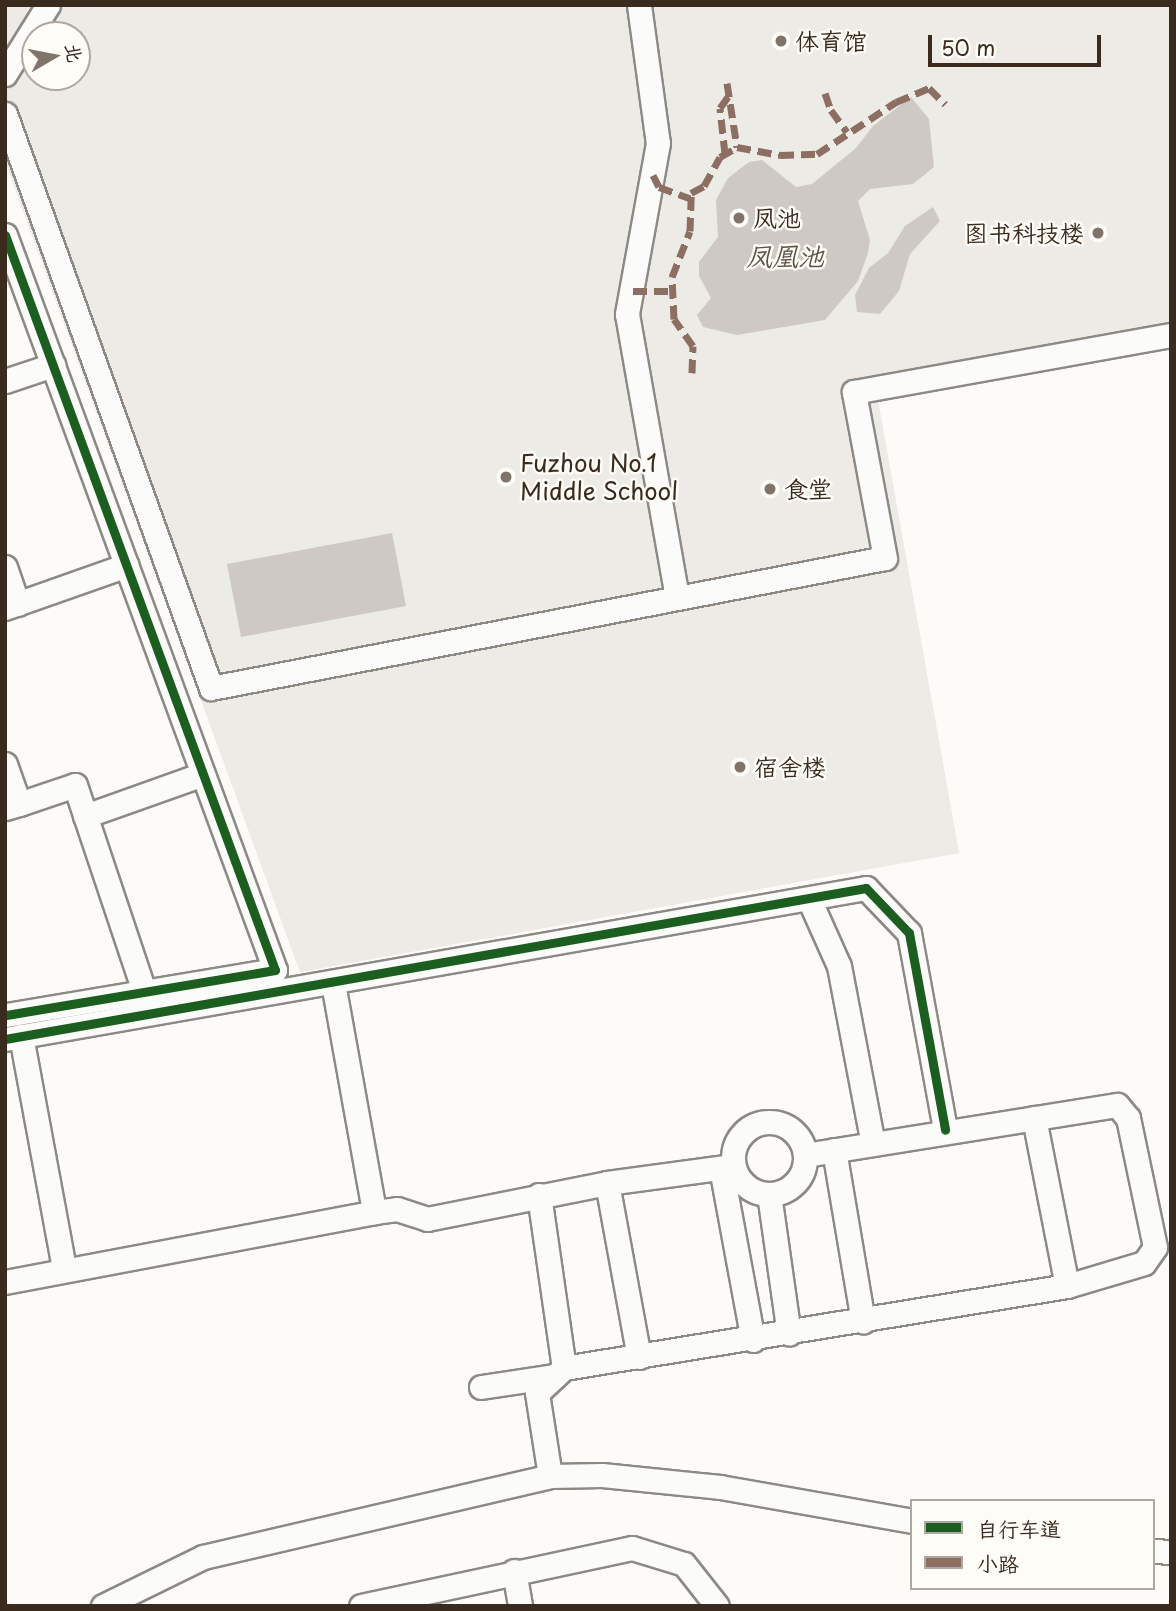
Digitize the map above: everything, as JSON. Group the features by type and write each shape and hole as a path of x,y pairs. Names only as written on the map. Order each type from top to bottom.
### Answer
{"street":[{"path":"5,74 48,5"},
{"path":"639,5 658,143 627,314 677,598"},
{"path":"5,114 211,688 886,558 853,392 1171,335"},
{"path":"5,235 275,970 5,1016"},
{"path":"5,382 53,365"},
{"path":"5,567 12,606 127,565"},
{"path":"5,764 12,806 75,785 145,994"},
{"path":"85,816 203,774"},
{"path":"64,1269 13,1037 866,888 909,933 945,1130"},
{"path":"809,899 839,966 873,1144"},
{"path":"333,983 374,1212"},
{"path":"481,1387 639,1357 863,1322 1067,1286 1144,1263 1155,1247 1128,1118 1118,1105 945,1130 805,1155"},
{"path":"1034,1118 1067,1286"},
{"path":"727,1167 746,1186 769,1194 791,1187 799,1178 805,1155 790,1129 760,1123 741,1134 727,1167 753,1340"},
{"path":"834,1150 863,1322"},
{"path":"5,1282 374,1212 397,1209 427,1219 607,1183 727,1167"},
{"path":"607,1183 639,1357"},
{"path":"769,1194 789,1334"},
{"path":"539,1195 559,1372"},
{"path":"550,1476 537,1393 559,1372"},
{"path":"103,1606 203,1556 550,1476 602,1475 720,1487 910,1521"},
{"path":"361,1606 607,1551 645,1550 684,1564 717,1606"},
{"path":"514,1571 520,1606"}],"shaded area":[{"name":"Fuzhou No.1 Middle School","path":"5,5 1171,5 1171,349 878,401 959,853 300,972 5,161"},
{"path":"5,5 84,5 86,14 79,16 80,21 21,21 21,91 91,91 91,61 130,44 129,23 224,5 639,5 646,59 710,86 777,103 843,101 901,65 937,66 961,73 971,130 954,133 967,217 945,223 911,258 905,289 910,317 989,303 992,323 904,339 869,368 824,377 818,343 766,352 770,377 743,382 712,372 679,379 661,412 665,439 674,449 652,454 677,598 701,593 706,621 406,679 406,686 288,708 285,700 231,720 314,944 328,939 332,950 381,931 376,918 366,921 293,720 408,700 411,714 422,714 457,920 471,917 474,931 530,923 528,909 506,912 467,710 456,712 453,687 534,671 537,692 548,691 586,898 600,896 602,906 661,895 659,882 639,885 599,684 586,686 582,662 683,643 688,680 698,679 731,871 744,869 746,881 806,871 804,854 782,858 747,651 738,652 734,631 817,616 822,647 828,646 860,842 879,839 882,853 923,847 918,815 908,815 878,628 870,628 864,592 722,618 717,590 813,571 809,547 881,535 855,400 829,406 826,390 874,381 910,351 994,335 996,344 1029,338 1028,330 1171,308 1171,348 878,401 959,853 300,972 5,161","holes":["503,21 554,42 577,66 600,111 601,165 589,202 570,228 545,246","134,79 179,319 121,287 96,260 79,228 75,189 77,151 107,102","911,97 929,119 930,141 913,184 870,189 858,201 864,217 858,281 825,320 762,332 697,315 711,298 719,215 762,161 796,187 812,184 856,148 873,126","609,317 654,571 440,611 417,488 156,532 103,385 174,370 178,396","215,548 233,646 202,651 184,554"]},
{"path":"970,5 1002,5 1004,16 974,22"},
{"path":"1171,36 1171,81 1125,89 1118,46"},
{"path":"1024,63 1032,107 977,116 969,73"},
{"path":"122,106 138,192 111,193 87,185"},
{"path":"1166,118 1171,148 1171,293 1117,300 1112,272 1142,267 1117,126"},
{"path":"1045,140 1067,278 1097,274 1102,303 1025,316 997,148"},
{"path":"143,213 158,282 106,233 121,220"},
{"path":"601,332 609,384 516,401 507,349"},
{"path":"493,351 502,402 412,419 403,367"},
{"path":"376,374 382,405 312,419 306,388"},
{"path":"293,393 299,424 237,435 231,404"},
{"path":"611,395 620,446 528,463 519,412"},
{"path":"214,409 220,441 162,452 156,420"},
{"path":"504,414 514,467 424,482 415,430"},
{"path":"388,449 394,479 336,489 329,460"},
{"path":"294,455 300,490 226,504 219,469"},
{"path":"622,455 632,507 540,525 529,472"},
{"path":"516,475 526,527 436,544 427,492"},
{"path":"633,515 643,567 551,585 541,532"},
{"path":"528,534 538,586 447,603 437,552"}],"water":[{"name":"凤凰池","path":"911,97 929,119 934,167 913,184 870,189 858,201 870,240 868,253 858,281 825,320 737,335 703,327 697,315 711,298 699,276 699,262 718,237 716,200 728,178 749,162 762,160 796,187 812,184 856,148 873,126"},
{"path":"933,207 940,221 910,254 899,291 880,314 857,312 855,295 869,268 888,253 905,226"},
{"path":"392,533 406,606 241,637 227,564"}],"marked path":[{"path":"727,83 737,147"},
{"path":"692,373 693,346 674,319 672,277 690,231 691,193 704,186 720,157 737,147 780,155 817,154 896,102 929,88 945,104"},
{"path":"825,93 831,110 847,132"},
{"path":"725,154 720,108 729,95"},
{"path":"653,175 659,187 690,198"},
{"path":"633,291 671,291"}],"cycle path":[{"path":"5,235 275,970 5,1015"},
{"path":"5,1039 866,888 909,933 945,1130"}],"place":[{"name":"体育馆","path":"781,41"},
{"name":"凤池","path":"739,218"},
{"name":"图书科技楼","path":"1098,233"},
{"name":"Fuzhou No.1 Middle School","path":"506,477"},
{"name":"食堂","path":"770,489"},
{"name":"宿舍楼","path":"740,767"}]}
